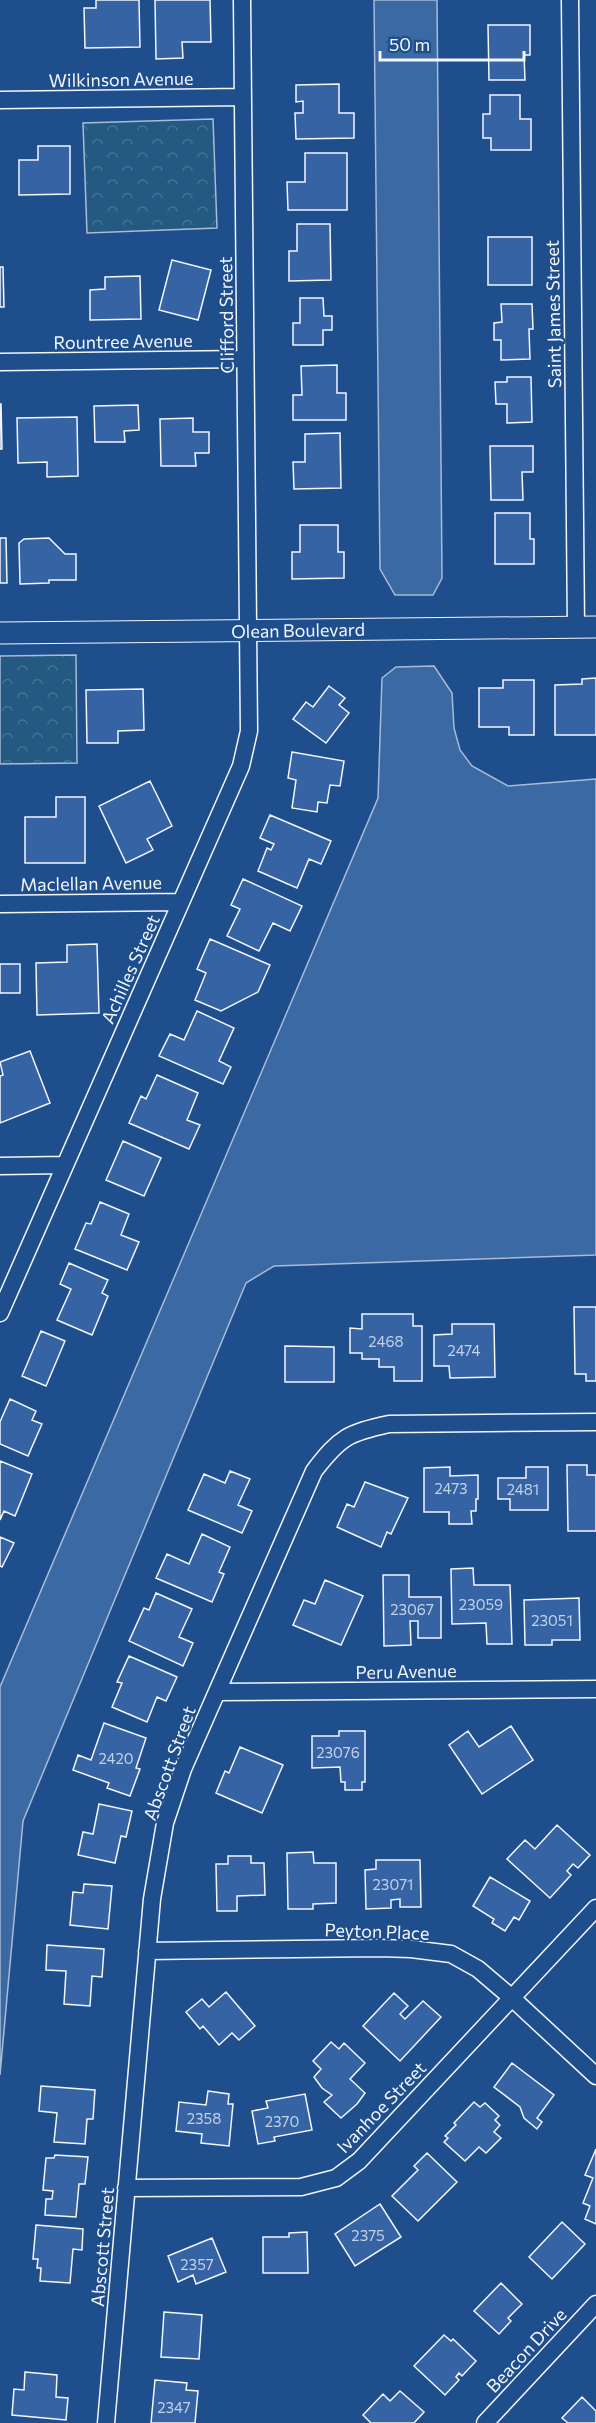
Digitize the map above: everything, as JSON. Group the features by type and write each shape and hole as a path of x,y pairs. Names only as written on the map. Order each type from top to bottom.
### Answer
{"street":[{"name":"Clifford Street","path":"242,0 248,630"},
{"name":"Saint James Street","path":"570,0 586,627"},
{"name":"Wilkinson Avenue","path":"0,100 243,97"},
{"name":"Rountree Avenue","path":"0,362 245,359"},
{"name":"Olean Boulevard","path":"0,633 586,627"},
{"name":"Achilles Street","path":"0,1313 242,766 249,731 248,630"},
{"name":"Maclellan Avenue","path":"0,904 182,902"},
{"path":"0,1166 65,1165"},
{"name":"Abscott Street","path":"106,2423 147,1951 154,1880 165,1823 183,1768 314,1471 331,1448 357,1431 389,1424 596,1422"},
{"name":"Peru Avenue","path":"217,1692 596,1689"},
{"name":"Ivanhoe Street","path":"126,2188 301,2187 336,2178 359,2161 596,1908"},
{"name":"Peyton Place","path":"147,1951 379,1948 451,1954 478,1969 596,2076"},
{"name":"Beacon Drive","path":"485,2423 596,2304"}],"green space":[{"path":"213,119 217,228 87,233 83,123"},
{"path":"76,655 77,763 0,764 0,656"}],"shaded area":[{"path":"374,0 437,0 442,578 433,595 395,595 380,569"},
{"path":"434,666 452,693 454,728 460,750 472,766 508,786 596,779 596,1255 274,1266 246,1283 23,1821 0,2075 0,1687 378,798 382,678 396,667"}],"building":[{"path":"96,0 139,0 140,47 85,48 84,8 96,8"},
{"path":"155,0 210,0 211,42 182,42 183,58 156,59"},
{"path":"488,25 530,25 530,55 524,55 525,80 489,80"},
{"path":"339,84 339,113 354,113 354,138 296,139 295,113 303,113 303,101 296,102 296,85"},
{"path":"490,95 520,95 520,119 531,119 531,150 491,150 491,138 483,138 483,114 490,114"},
{"path":"38,146 70,146 70,194 19,195 19,160 38,160"},
{"path":"305,153 347,153 347,210 288,210 287,182 305,182"},
{"path":"297,224 330,224 331,280 289,281 289,251 297,251"},
{"path":"488,237 532,237 532,285 488,285"},
{"path":"172,260 211,270 198,320 159,310"},
{"path":"0,267 3,267 4,307 0,307"},
{"path":"140,276 141,319 90,320 90,290 105,289 105,277"},
{"path":"300,298 323,298 324,316 332,316 332,330 323,330 323,345 293,345 293,323 300,323"},
{"path":"501,304 532,304 533,329 529,329 530,359 501,360 501,340 494,340 494,323 502,322"},
{"path":"337,365 337,393 346,393 346,420 293,420 293,395 302,395 301,366"},
{"path":"507,377 531,377 532,422 507,423 507,404 496,404 495,382 507,382"},
{"path":"1,404 2,449 0,449"},
{"path":"138,405 139,430 124,431 125,442 95,442 94,406"},
{"path":"77,417 78,476 47,477 47,462 18,463 17,418"},
{"path":"193,418 193,432 209,432 209,453 195,453 196,466 161,466 160,419"},
{"path":"340,433 341,488 294,489 293,462 305,462 305,434"},
{"path":"490,446 533,446 533,472 522,472 523,500 491,500"},
{"path":"495,513 530,513 530,539 534,539 534,564 495,564"},
{"path":"300,525 338,525 338,552 344,552 344,578 292,579 292,552 300,552"},
{"path":"0,538 6,538 7,583 0,583"},
{"path":"49,538 65,554 76,554 76,580 49,580 49,583 20,584 19,543 24,539"},
{"path":"596,678 596,735 555,735 555,685 582,684 582,679"},
{"path":"503,680 534,680 534,735 509,735 509,727 479,727 479,688 503,688"},
{"path":"329,686 345,698 339,705 349,713 326,743 293,719 306,702 313,707"},
{"path":"143,689 144,730 118,731 118,743 87,743 86,690"},
{"path":"292,752 344,761 340,786 330,785 327,803 318,802 317,812 292,808 296,780 288,778"},
{"path":"150,781 172,826 147,839 153,850 126,863 99,806"},
{"path":"56,797 85,797 85,863 25,863 25,817 56,817"},
{"path":"270,815 331,841 321,864 309,859 297,888 258,871 267,848 271,850 274,844 260,838"},
{"path":"243,879 302,906 290,931 273,923 259,951 227,936 240,909 231,905"},
{"path":"210,939 270,965 258,992 221,1011 195,1000 206,973 197,969"},
{"path":"97,944 99,1013 37,1015 36,963 67,962 67,945"},
{"path":"0,964 20,964 20,993 0,993"},
{"path":"197,1011 234,1028 219,1061 231,1067 223,1084 159,1056 170,1034 184,1040"},
{"path":"30,1051 50,1103 0,1123 0,1076 3,1075 0,1062"},
{"path":"157,1075 198,1093 187,1120 200,1125 189,1149 129,1123 141,1096 146,1099"},
{"path":"123,1141 161,1158 144,1196 106,1180"},
{"path":"100,1202 129,1214 121,1235 139,1242 127,1270 75,1249 86,1223 91,1224"},
{"path":"69,1263 108,1280 102,1293 108,1296 92,1335 57,1320 71,1289 60,1284"},
{"path":"574,1307 596,1307 596,1381 586,1381 586,1374 575,1374"},
{"path":"362,1314 413,1314 413,1326 422,1326 422,1381 394,1381 394,1367 379,1367 379,1359 362,1359 362,1353 350,1353 350,1328 362,1329"},
{"path":"452,1324 494,1324 495,1377 450,1378 449,1366 434,1366 434,1335 452,1334"},
{"path":"41,1331 65,1341 46,1386 22,1376"},
{"path":"285,1346 334,1347 334,1382 285,1382"},
{"path":"10,1399 36,1411 32,1420 42,1424 28,1456 0,1444 0,1422"},
{"path":"0,1461 32,1474 15,1516 4,1511 0,1520"},
{"path":"567,1465 587,1465 587,1475 596,1475 596,1531 568,1531"},
{"path":"450,1467 450,1476 478,1475 478,1499 476,1499 476,1511 471,1511 472,1524 449,1524 449,1512 424,1512 424,1468"},
{"path":"526,1467 548,1467 548,1510 510,1510 510,1499 498,1499 498,1478 526,1478"},
{"path":"230,1471 250,1479 238,1505 252,1511 242,1533 188,1510 204,1474 225,1483"},
{"path":"365,1482 408,1498 391,1534 387,1532 381,1547 337,1527 347,1504 354,1507"},
{"path":"202,1534 230,1547 219,1572 224,1574 212,1602 156,1578 167,1554 189,1564"},
{"path":"0,1537 14,1543 2,1567 0,1566"},
{"path":"473,1568 474,1585 510,1585 512,1644 487,1644 486,1623 452,1624 451,1569"},
{"path":"383,1575 409,1575 409,1597 441,1597 441,1638 418,1638 418,1621 410,1621 411,1645 384,1646"},
{"path":"325,1580 363,1596 341,1645 293,1625 304,1600 315,1604"},
{"path":"156,1593 192,1609 179,1637 193,1643 183,1666 129,1641 144,1608 149,1610"},
{"path":"579,1598 580,1640 552,1640 552,1645 525,1645 524,1600"},
{"path":"129,1656 177,1677 166,1701 157,1697 147,1722 112,1707 122,1683 117,1682"},
{"path":"104,1723 146,1738 136,1768 140,1769 130,1796 107,1788 109,1783 73,1770 78,1755 91,1760"},
{"path":"511,1726 533,1760 482,1794 449,1745 468,1731 479,1747"},
{"path":"339,1731 365,1731 365,1782 362,1782 362,1790 345,1790 345,1782 341,1782 340,1767 312,1768 312,1736 339,1736"},
{"path":"240,1747 283,1765 262,1813 216,1793 225,1771 229,1773"},
{"path":"99,1804 132,1811 126,1837 121,1836 115,1863 78,1855 83,1832 93,1834"},
{"path":"557,1825 590,1855 578,1868 573,1864 567,1871 571,1875 550,1898 507,1859 525,1840 535,1849"},
{"path":"313,1852 314,1863 336,1863 336,1903 313,1904 313,1909 288,1909 287,1853"},
{"path":"228,1856 251,1856 251,1863 264,1863 265,1895 237,1896 237,1911 217,1911 216,1864 228,1864"},
{"path":"376,1860 420,1860 421,1907 400,1907 400,1899 391,1900 391,1908 366,1909 365,1870 376,1869"},
{"path":"490,1877 530,1901 519,1920 514,1917 505,1931 492,1923 494,1919 473,1906"},
{"path":"84,1884 112,1886 108,1929 70,1925 73,1892 83,1893"},
{"path":"47,1945 104,1949 102,1977 92,1976 90,2006 64,2004 66,1971 46,1970"},
{"path":"226,1992 255,2026 239,2040 232,2033 219,2045 203,2026 200,2029 186,2012 202,1999 209,2007"},
{"path":"394,1993 408,2006 400,2014 405,2019 423,2001 441,2017 400,2061 363,2026"},
{"path":"331,2042 339,2049 344,2043 365,2063 350,2079 365,2093 357,2104 341,2118 324,2102 332,2095 322,2088 314,2077 321,2069 313,2061"},
{"path":"512,2063 554,2095 537,2118 542,2122 537,2129 524,2118 520,2107 494,2087"},
{"path":"41,2086 95,2090 93,2119 87,2119 85,2144 54,2142 57,2113 39,2111"},
{"path":"208,2091 229,2094 228,2104 233,2104 229,2146 201,2143 202,2134 176,2131 179,2102 206,2105"},
{"path":"305,2094 312,2130 274,2137 275,2141 258,2144 252,2111 268,2108 266,2101"},
{"path":"474,2102 480,2107 485,2103 499,2116 495,2120 500,2125 494,2132 501,2138 486,2153 479,2147 465,2161 444,2142 448,2138 445,2136 456,2125 454,2123"},
{"path":"596,2149 596,2224 585,2219 590,2206 583,2203 593,2178 585,2175"},
{"path":"427,2153 457,2182 418,2221 392,2196 418,2170 414,2166"},
{"path":"55,2155 88,2157 85,2184 79,2184 76,2217 45,2215 46,2199 52,2199 53,2191 43,2190 46,2158 54,2158"},
{"path":"380,2204 401,2237 355,2266 335,2234"},
{"path":"562,2222 585,2244 552,2279 529,2257"},
{"path":"36,2225 83,2229 82,2250 73,2249 70,2283 40,2281 41,2268 37,2268 38,2259 33,2259"},
{"path":"307,2232 308,2273 263,2273 263,2237 289,2237 289,2233"},
{"path":"212,2238 226,2272 196,2284 193,2275 178,2282 168,2256"},
{"path":"501,2283 522,2304 508,2318 511,2321 499,2334 474,2311"},
{"path":"164,2312 202,2315 199,2359 161,2357"},
{"path":"444,2335 451,2341 453,2339 476,2361 462,2376 459,2373 456,2377 459,2380 445,2395 414,2366"},
{"path":"25,2372 57,2375 56,2397 68,2398 66,2420 12,2415 14,2389 24,2390"},
{"path":"155,2380 187,2383 186,2390 198,2391 195,2423 151,2423"},
{"path":"400,2391 424,2412 414,2423 371,2423 363,2415 383,2394 390,2401"},
{"path":"582,2397 596,2411 596,2423 568,2423 562,2418"}]}
